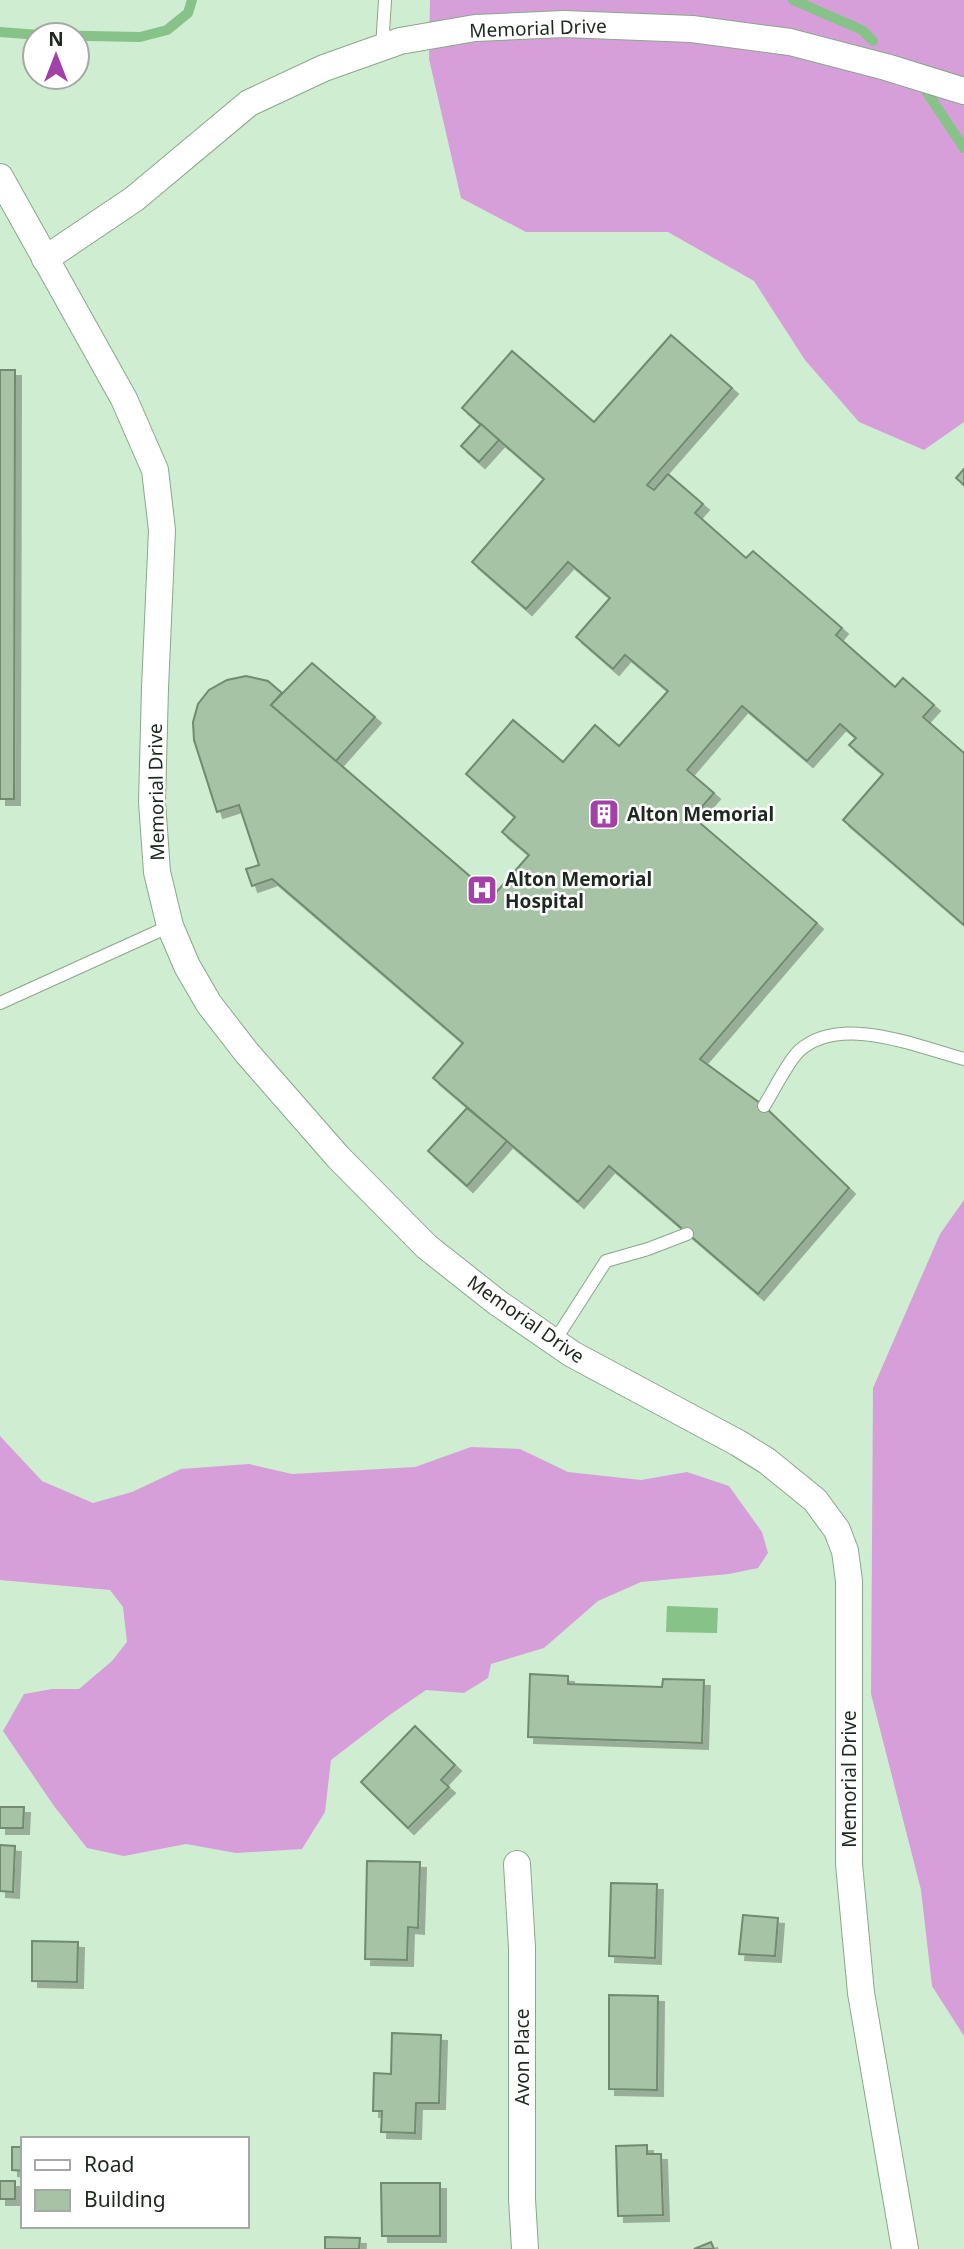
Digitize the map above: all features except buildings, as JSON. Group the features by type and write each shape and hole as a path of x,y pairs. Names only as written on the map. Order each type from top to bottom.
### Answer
{"street":[{"name":"Memorial Drive","path":"45,259 134,198 249,103 324,68 400,41 475,28 564,24 692,29 790,42 964,91"},
{"name":"Memorial Drive","path":"0,177 124,399 155,470 162,530 152,802 157,872 170,926 187,966 209,1004 247,1053 338,1157 427,1247 498,1303 572,1354 757,1455 815,1500 837,1530 845,1551 849,1581 849,1864 861,1993 905,2249"},
{"name":"Avon Place","path":"517,1864 522,1948 522,2199 525,2249"}],"lane":[{"path":"382,48 385,0"},
{"path":"0,1003 170,926"},
{"path":"764,1106 798,1052 819,1039 842,1033 875,1035 964,1059"},
{"path":"554,1342 606,1261 649,1249 687,1234"}],"shaded area":[{"path":"430,0 964,0 964,422 924,450 859,422 805,360 754,281 668,232 526,232 461,198 429,59"},
{"path":"964,1200 964,2036 932,1986 921,1890 871,1694 873,1388 940,1234"},
{"path":"0,1436 42,1481 93,1503 132,1492 181,1469 249,1464 292,1474 415,1467 471,1447 520,1449 568,1472 641,1480 687,1472 729,1486 762,1532 768,1553 758,1568 729,1574 641,1582 598,1601 544,1648 491,1664 488,1678 464,1693 426,1690 331,1760 325,1812 302,1849 236,1853 186,1844 124,1856 87,1848 54,1806 3,1731 24,1694 52,1689 79,1689 112,1661 127,1642 123,1607 110,1590 0,1580"},
{"path":"667,1606 718,1608 717,1633 666,1632"}],"waterway":[{"path":"0,32 140,37 167,30 188,13 192,0"},
{"path":"793,0 862,30 873,41"},
{"path":"922,85 964,148"}],"place":[{"name":"Alton Memorial","path":"604,814"},
{"name":"Alton Memorial Hospital","path":"482,890"}]}
